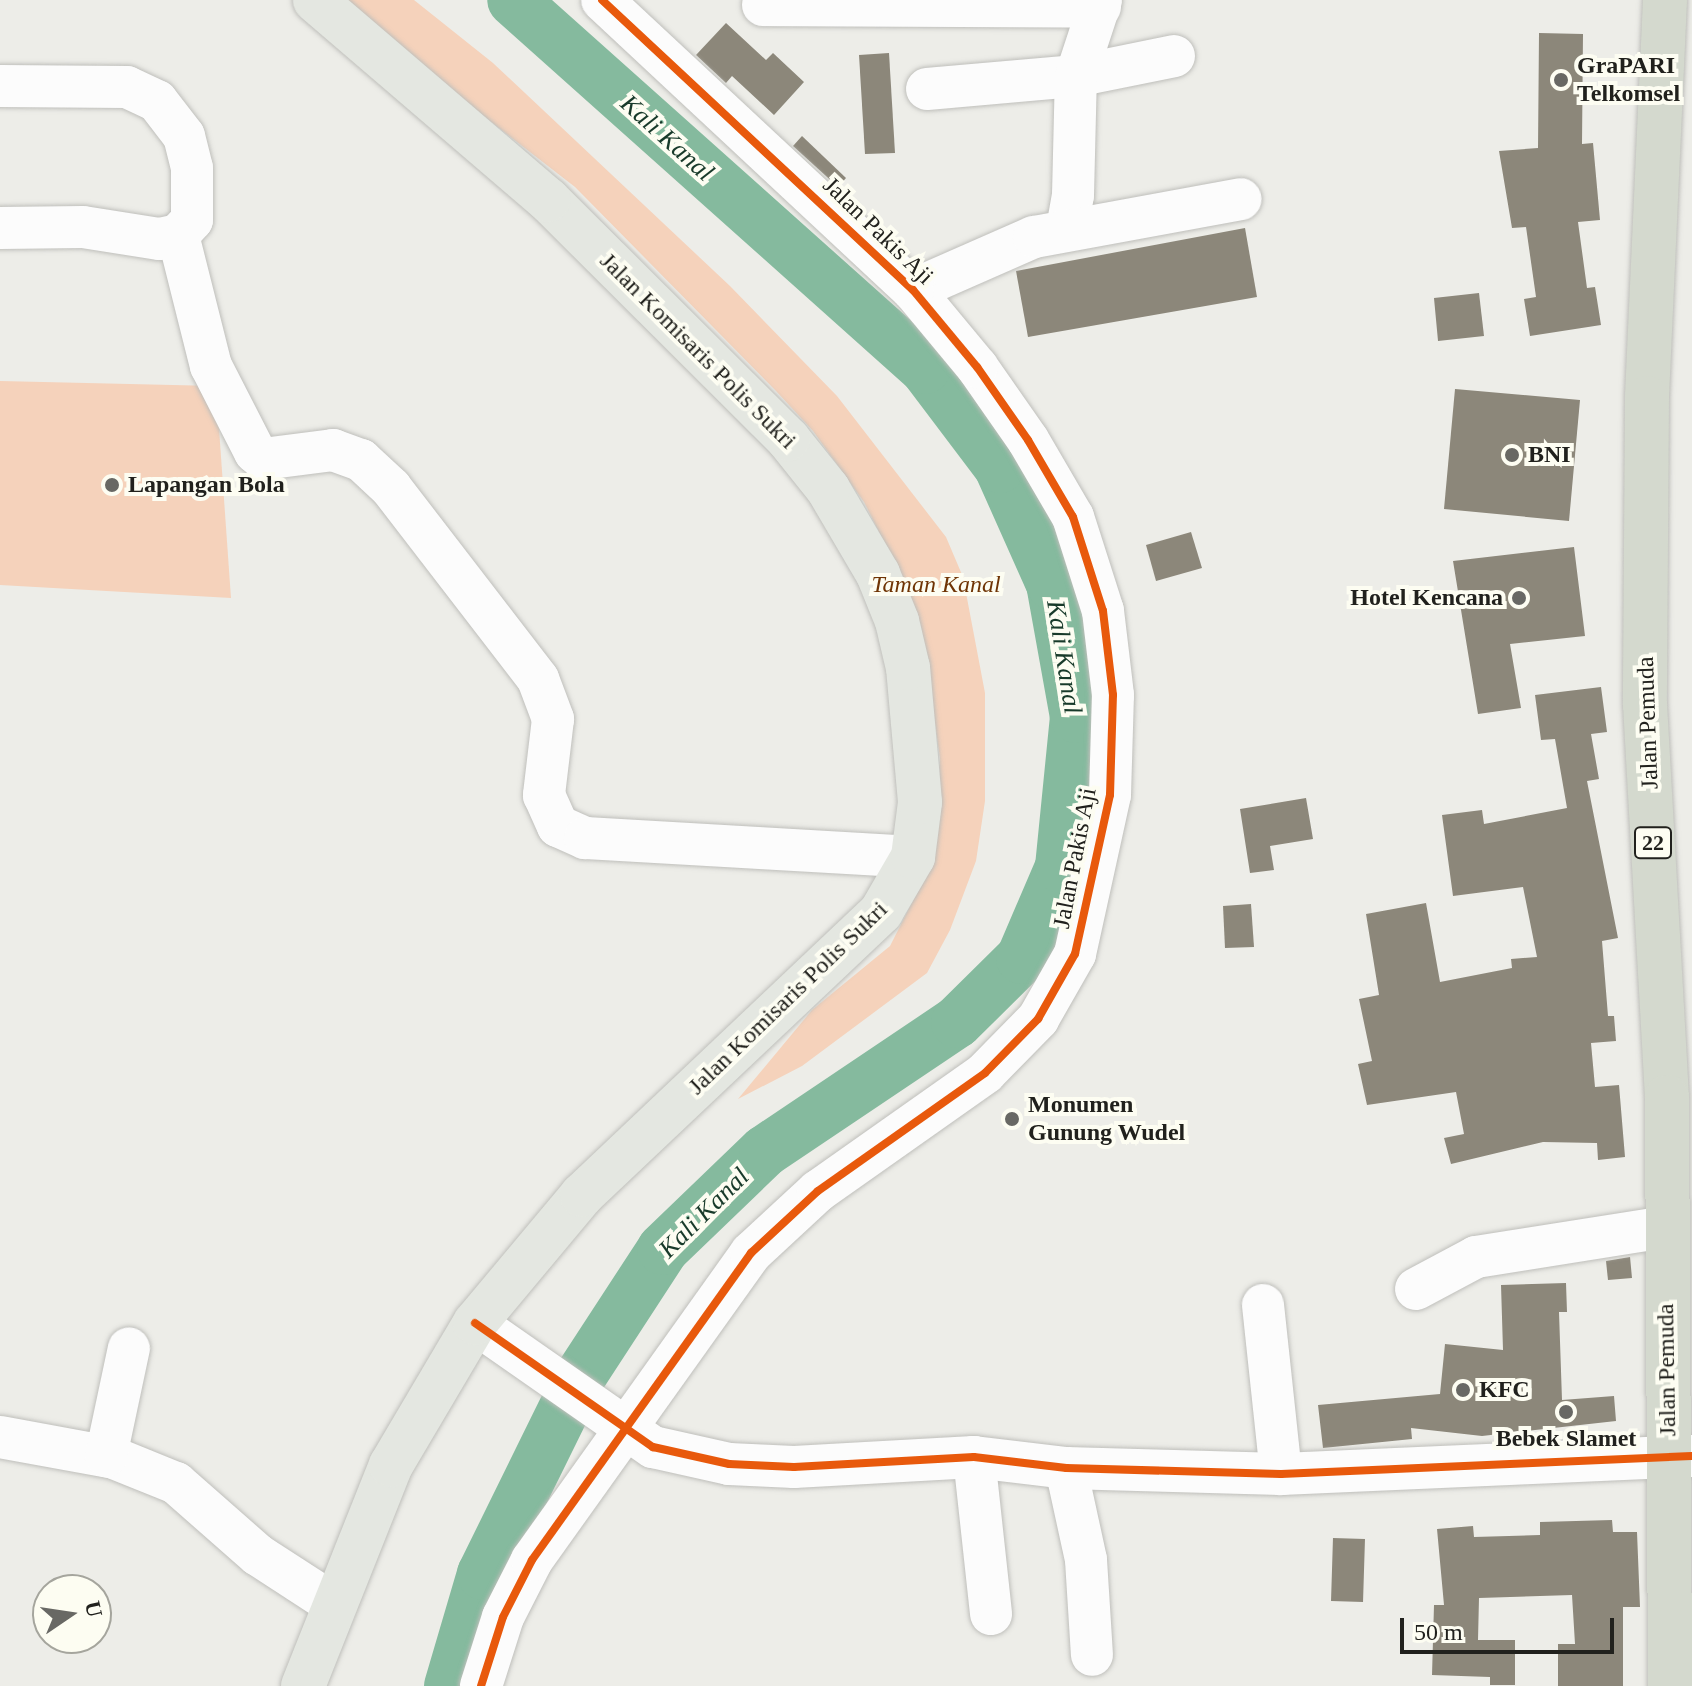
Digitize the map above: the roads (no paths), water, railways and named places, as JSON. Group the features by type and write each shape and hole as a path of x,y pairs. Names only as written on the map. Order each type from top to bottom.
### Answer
{"highway":[{"name":"Jalan Pemuda","path":"1665,0 1647,398 1645,704 1680,1096 1665,1227 1680,1457 1670,1686"}],"main road":[{"name":"Jalan Komisaris Polis Sukri","path":"303,1686 332,1603 391,1465 582,1195 881,912 913,857 920,802 908,668 878,574 828,489 788,439 548,200 315,0"}],"street":[{"name":"Jalan Pakis Aji","path":"481,1686 503,1617 532,1560 616,1420 751,1253 818,1191 1015,1046 1058,988 1088,913 1110,795 1113,695 1103,611 1062,496 977,367 913,290 602,0"},
{"path":"763,5 1101,3 1076,76 1073,195 1067,229"},
{"path":"927,89 1076,76 1174,56"},
{"path":"0,86 127,87 157,101 174,117 192,168 192,220 178,235 159,239 83,227 0,228"},
{"path":"913,290 998,249 1067,229 1241,199"},
{"path":"178,235 211,366 255,452 263,459 333,450 361,460 391,488 538,679 553,719 544,795 558,826 585,838 913,857"},
{"path":"1416,1289 1476,1257 1665,1227"},
{"path":"1263,1305 1281,1474"},
{"path":"487,1330 653,1447 729,1464 794,1467 974,1457 1066,1468 1281,1474 1680,1457"},
{"path":"106,1456 129,1348"},
{"path":"0,1437 106,1456 176,1483 266,1562 332,1603"},
{"path":"974,1457 991,1614"},
{"path":"1066,1468 1086,1560 1092,1655"}],"waterway":[{"name":"Kali Kanal","path":"450,1686 483,1574 581,1375 663,1249 765,1151 957,1022 1022,958 1061,867 1076,717 1052,584 1000,467 925,368 513,0"}],"place":[{"name":"GraPARI Telkomsel","path":"1561,80"},
{"name":"BNI","path":"1512,455"},
{"name":"Lapangan Bola","path":"112,485"},
{"name":"Hotel Kencana","path":"1519,598"},
{"name":"Monumen Gunung Wudel","path":"1012,1119"},
{"name":"KFC","path":"1463,1390"},
{"name":"Bebek Slamet","path":"1566,1412"}],"park label":[{"name":"Taman Kanal","path":"936,585"}]}
